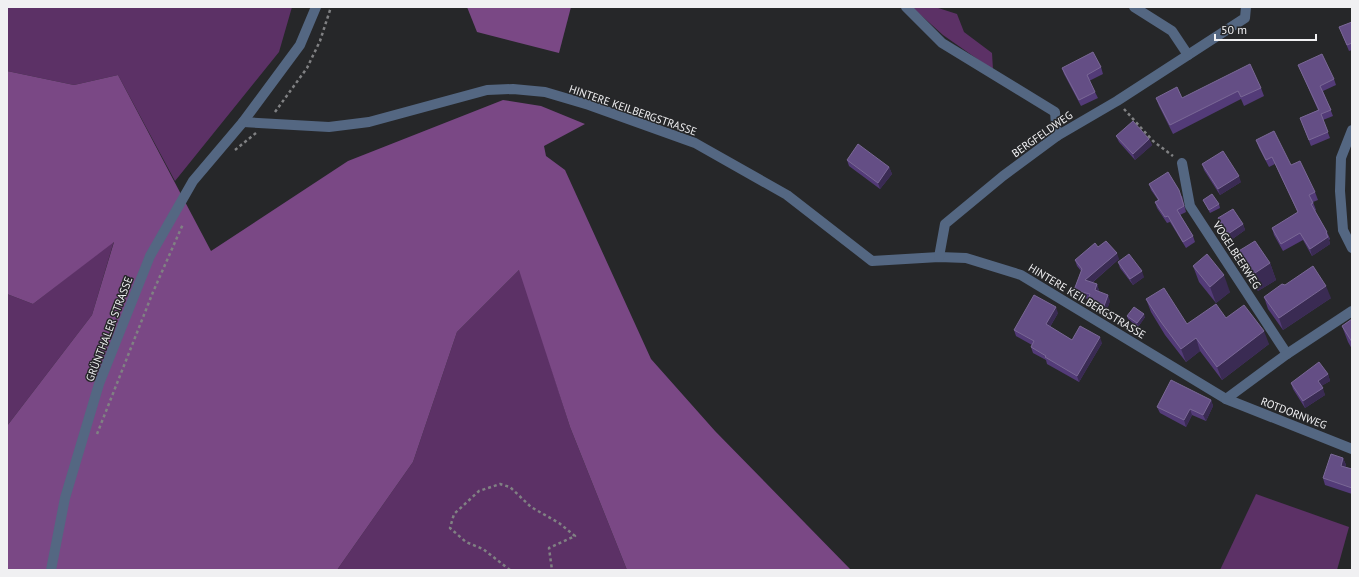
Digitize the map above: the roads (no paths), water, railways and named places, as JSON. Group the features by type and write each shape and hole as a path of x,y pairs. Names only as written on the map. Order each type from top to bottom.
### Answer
{"street":[{"name":"GRÜNTHALER STRASSE","path":"51,570 64,498 97,392 150,256 193,181 243,122 300,45 316,7"},
{"path":"906,7 942,43 1055,112 1057,136"},
{"path":"1134,7 1172,31 1188,55"},
{"name":"BERGFELDWEG","path":"939,257 945,224 1003,176 1057,136 1117,101 1245,18 1246,7"},
{"name":"HINTERE KEILBERGSTRASSE","path":"243,122 329,127 369,122 487,90 513,88 545,92 589,105 695,143 787,195 872,261 939,257 966,258 1021,275 1226,399"},
{"path":"1352,130 1342,158 1340,191 1343,230 1352,248"},
{"name":"VOGELBEERWEG","path":"1182,163 1190,206 1287,354"},
{"path":"1226,399 1287,354 1352,311"},
{"name":"ROTDORNWEG","path":"1226,399 1352,449"}]}
